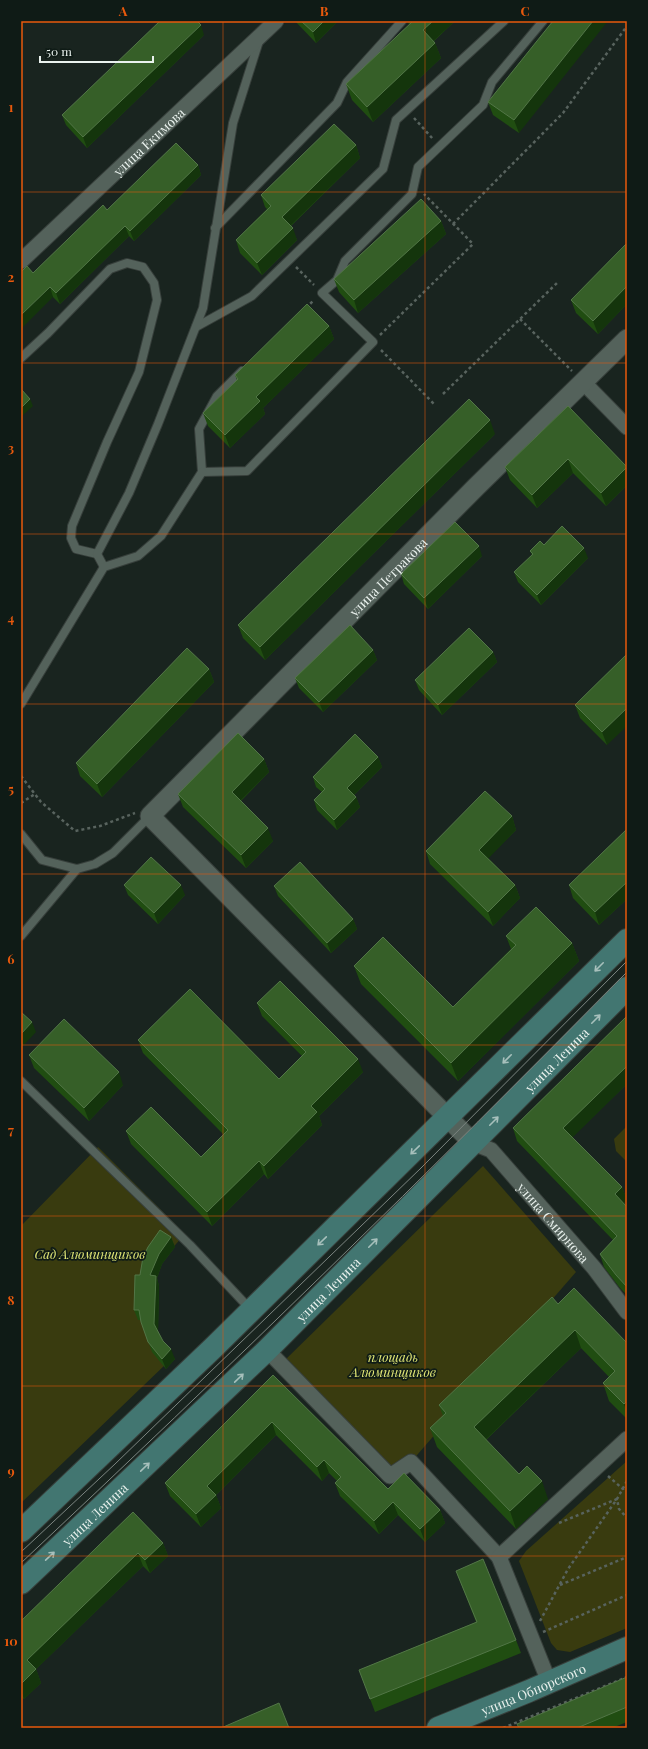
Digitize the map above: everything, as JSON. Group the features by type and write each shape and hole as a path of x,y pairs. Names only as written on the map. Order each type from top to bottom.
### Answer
{"main road":[{"path":"21,1531 449,1117 627,940"},
{"name":"улица Ленина","path":"21,1582 267,1350 627,988"},
{"name":"улица Обнорского","path":"438,1728 627,1648"}],"street":[{"name":"улица Екимова","path":"21,261 276,21"},
{"name":"улица Петракова","path":"145,812 584,383 627,339"},
{"path":"584,383 627,427"},
{"path":"145,812 473,1142"},
{"name":"улица Смирнова","path":"473,1142 491,1150 594,1268 627,1312"},
{"path":"267,1350 390,1476 412,1462 499,1558 549,1682"},
{"path":"499,1558 627,1439"}],"lane":[{"path":"215,228 337,103 347,82 402,21"},
{"path":"196,327 252,296 383,169 396,120 504,21"},
{"path":"202,472 246,471 373,342 322,293 337,280 345,261 412,194 418,167 482,105 492,82 544,21"},
{"path":"97,554 129,493 158,424 203,308 233,123 260,35"},
{"path":"21,358 48,333 110,269 127,263 143,267 154,283 158,300 139,372 107,442 72,526 71,538 76,549 97,554 104,567"},
{"path":"21,704 104,567 138,556 161,536 202,472 199,429 217,396 251,362"},
{"path":"21,834 42,860 77,869 95,864 114,853 145,812"},
{"path":"21,936 77,869"},
{"path":"21,1081 190,1245 251,1310"}],"path":[{"path":"454,224 563,113 627,26"},
{"path":"407,110 440,147"},
{"path":"414,183 473,244 373,342 434,404"},
{"path":"289,260 322,293 301,313"},
{"path":"443,394 558,282"},
{"path":"520,319 584,383"},
{"path":"21,776 41,802 75,831 100,826 136,813 145,812"},
{"path":"21,803 35,794"},
{"path":"598,1466 622,1490"},
{"path":"531,1638 568,1569 617,1499 627,1481"},
{"path":"622,1490 627,1487"},
{"path":"617,1499 618,1509 627,1518"},
{"path":"555,1524 617,1499"},
{"path":"559,1585 627,1557"},
{"path":"531,1638 627,1595"},
{"path":"503,1728 627,1677"}],"green space":[{"path":"627,1126 627,1162 616,1151 614,1139"},
{"name":"Сад Алюминщиков","path":"98,1147 185,1234 158,1264 147,1320 167,1363 21,1503 21,1226"},
{"name":"площадь Алюминщиков","path":"483,1166 576,1272 411,1462 390,1476 284,1361"},
{"path":"627,1461 627,1628 570,1652 557,1650 551,1643 519,1561 526,1551"}],"building":[{"path":"160,21 197,21 201,25 83,137 62,115"},
{"path":"301,21 324,21 313,32"},
{"path":"413,21 433,21 423,30 435,43 367,107 346,84"},
{"path":"553,21 593,21 514,120 488,102"},
{"path":"334,124 356,145 282,217 293,228 257,263 236,240 271,206 261,195"},
{"path":"176,143 198,165 130,231 125,226 56,293 50,287 21,315 21,272 27,266 33,273 103,205 107,210"},
{"path":"421,199 441,221 354,300 334,279"},
{"path":"627,243 627,286 593,321 571,300"},
{"path":"307,304 329,326 256,397 260,401 225,435 203,413 238,379 235,375"},
{"path":"21,389 30,399 21,408"},
{"path":"469,399 490,420 260,647 238,625"},
{"path":"568,406 627,467 601,493 568,459 532,495 505,467"},
{"path":"455,522 479,546 424,598 401,574"},
{"path":"562,526 584,548 537,595 514,572 533,554 530,551 540,541 544,545"},
{"path":"350,625 373,650 319,702 295,678"},
{"path":"469,628 493,652 438,705 415,680"},
{"path":"187,648 209,669 97,784 76,763"},
{"path":"627,654 627,708 602,732 575,705"},
{"path":"238,733 264,759 232,792 268,828 241,855 178,794"},
{"path":"355,734 378,757 347,788 356,797 334,820 314,800 325,789 313,777"},
{"path":"485,791 512,816 479,850 515,885 488,912 426,851"},
{"path":"627,829 627,882 595,912 569,885"},
{"path":"151,857 181,885 154,913 124,885"},
{"path":"300,862 353,919 327,943 274,886"},
{"path":"536,907 572,943 451,1063 354,966 383,937 453,1007 516,945 506,936"},
{"path":"280,981 358,1059 311,1106 317,1112 264,1166 259,1161 207,1212 126,1131 151,1107 201,1157 228,1130 138,1040 190,989 279,1079 306,1052 257,1003"},
{"path":"21,1012 32,1022 21,1034"},
{"path":"627,1016 627,1066 563,1128 622,1187 615,1194 627,1207 627,1287 600,1254 617,1236 513,1128"},
{"path":"64,1019 119,1072 84,1108 29,1055"},
{"path":"160,1230 171,1237 159,1254 150,1275 156,1276 154,1324 163,1341 171,1349 162,1359 148,1342 141,1322 139,1310 134,1310 135,1275 140,1275 143,1257"},
{"path":"574,1288 627,1343 627,1401 624,1404 603,1383 615,1371 575,1330 474,1427 519,1474 527,1466 542,1481 510,1511 430,1428 446,1413 439,1405 552,1297 558,1304"},
{"path":"273,1375 388,1489 404,1473 440,1510 420,1529 393,1502 374,1521 335,1483 341,1477 324,1460 317,1467 272,1422 207,1486 216,1495 196,1514 165,1483"},
{"path":"133,1512 163,1543 145,1560 138,1553 27,1660 36,1669 21,1684 21,1621"},
{"path":"483,1559 516,1640 370,1699 359,1670 477,1622 456,1571"},
{"path":"627,1677 627,1707 577,1728 519,1728 517,1724"},
{"path":"279,1703 289,1728 221,1728"}],"tram line":[{"path":"21,1552 115,1464 421,1168 627,961"},
{"path":"21,1563 175,1418 327,1270 478,1122 627,972"}]}
